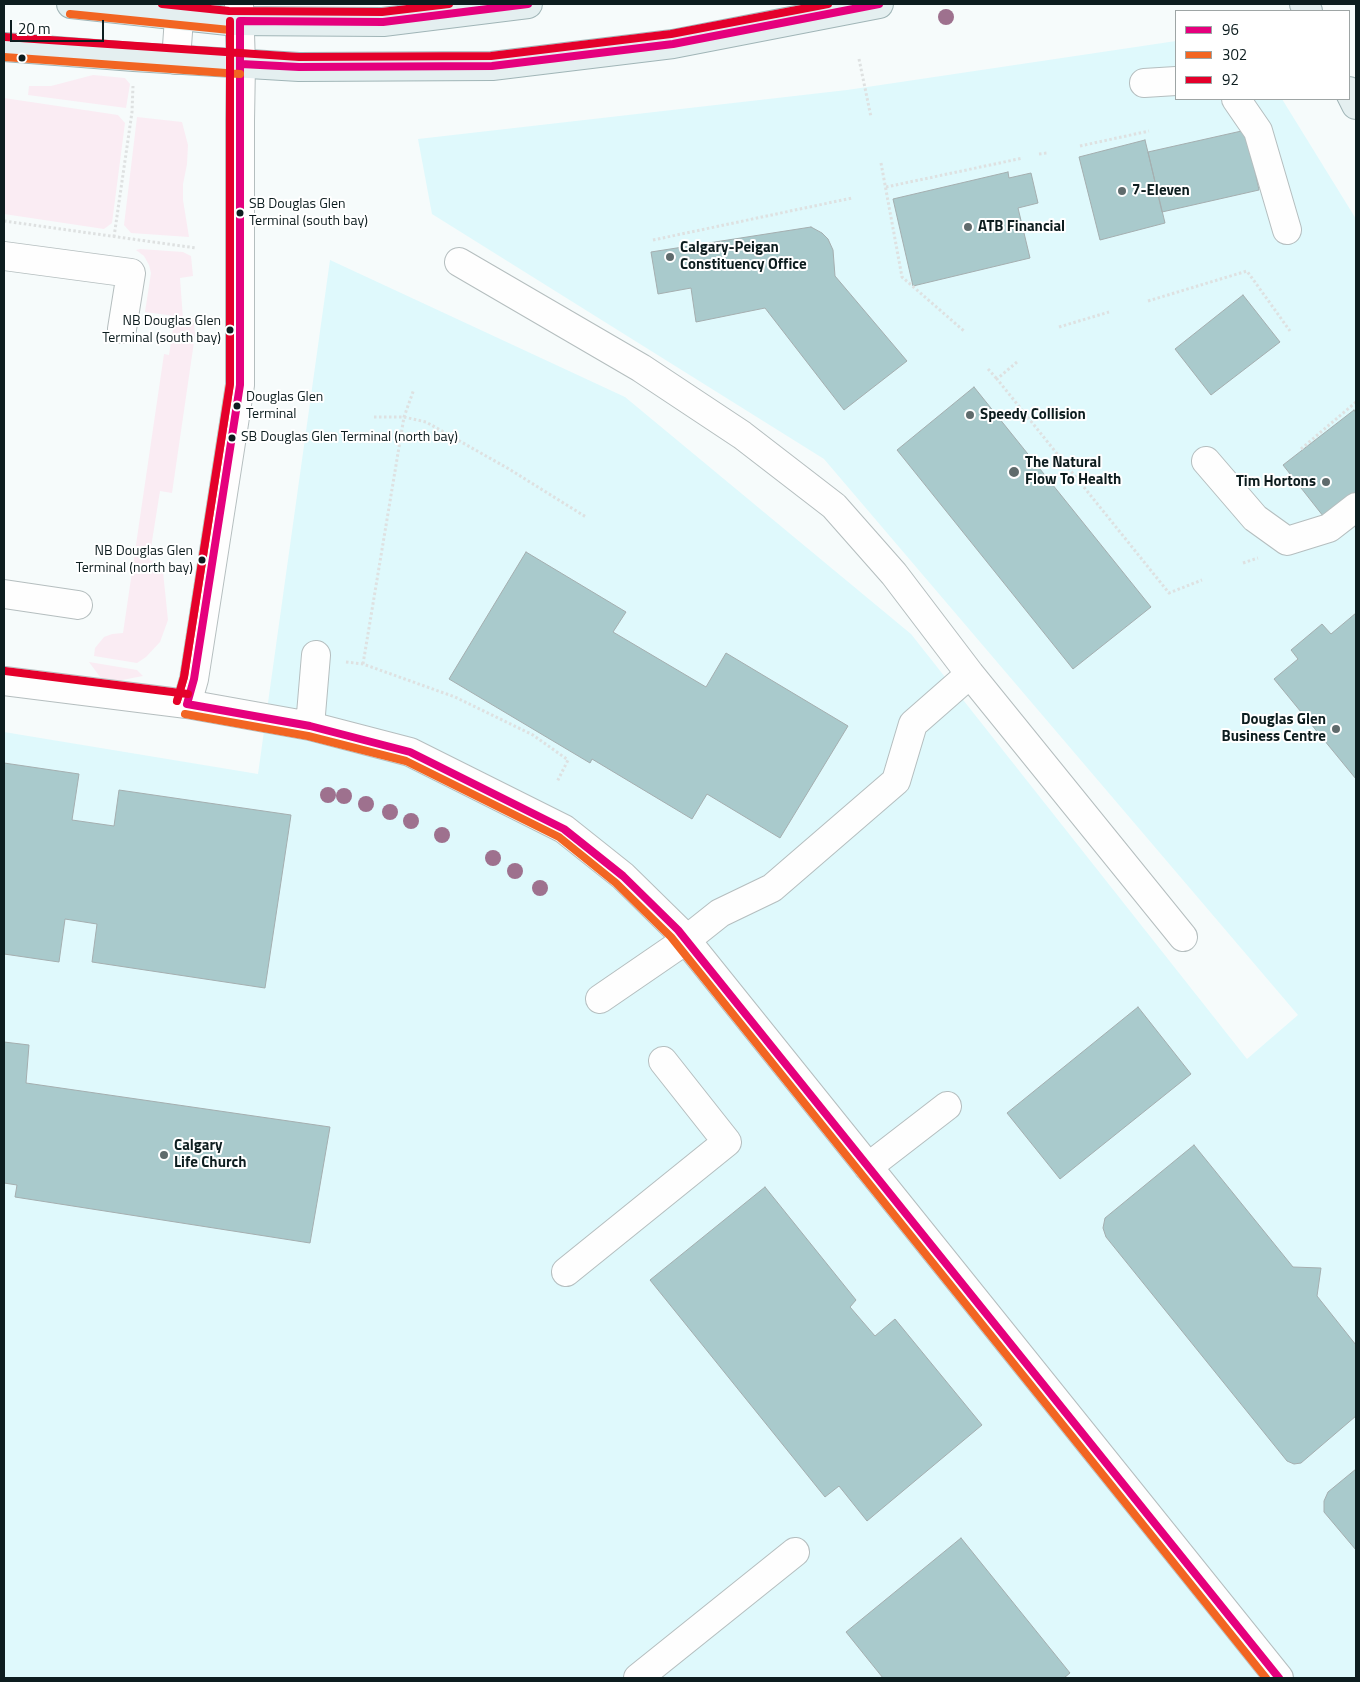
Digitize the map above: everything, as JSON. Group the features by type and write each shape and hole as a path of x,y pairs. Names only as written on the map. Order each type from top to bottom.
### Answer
{"main road":[{"path":"71,4 383,22 528,4"},
{"path":"4,47 299,67 492,66 672,44 879,4"},
{"path":"1350,93 1356,105"}],"street":[{"path":"176,60 180,10"},
{"path":"187,704 194,678 240,385 241,64 239,13"},
{"path":"1144,83 1175,81"},
{"path":"1237,100 1258,131 1287,230"},
{"path":"4,256 131,273 122,329"},
{"path":"459,262 641,368 742,435 834,506 894,574 970,674 1183,937"},
{"path":"1206,461 1254,518 1287,541 1329,528 1356,507"},
{"path":"4,594 78,605"},
{"path":"310,726 327,658"},
{"path":"600,999 686,940 720,913 772,888 896,781 913,724 970,674"},
{"path":"4,681 187,704 310,726 410,752 564,829 623,876 686,940 1279,1678"},
{"path":"566,1272 727,1142 663,1061"},
{"path":"868,1167 947,1106"},
{"path":"638,1678 795,1552"}],"path":[{"path":"859,60 871,118"},
{"path":"114,237 132,112 133,85"},
{"path":"1080,146 1149,131"},
{"path":"1039,154 1047,153"},
{"path":"886,187 1023,158"},
{"path":"881,163 902,278 964,331"},
{"path":"653,240 852,198"},
{"path":"4,221 196,248"},
{"path":"1148,301 1247,271 1290,331"},
{"path":"1059,327 1109,312"},
{"path":"997,379 1017,362"},
{"path":"988,368 1169,593 1202,580"},
{"path":"363,664 404,417 414,389"},
{"path":"1301,449 1356,402"},
{"path":"374,417 404,417 426,422 509,469 586,517"},
{"path":"327,658 363,664 455,697 533,735 568,760 557,782"}],"shaded area":[{"path":"1175,41 1175,100 1283,100 1356,219 1356,1678 4,1678 4,732 258,774 330,260 625,397 911,634 1247,1059 1298,1015 824,459 432,214 418,139 847,90"},
{"path":"93,75 125,78 130,84 126,108 28,95 29,86 51,86"},
{"path":"4,98 118,115 125,123 112,223 104,229 4,214"},
{"path":"137,117 182,122 188,145 183,200 189,237 131,233 124,225"},
{"path":"136,250 183,252 191,256 193,276 180,278 183,319 194,319 195,335 172,493 160,491 149,560 162,562 168,620 160,642 146,657 137,663 94,656 95,648 104,637 123,633 164,354 169,355 175,316 145,312 151,273 144,256"},
{"path":"89,662 137,670 143,676 117,681 103,681"}],"building":[{"path":"1246,130 1259,190 1162,212 1148,152"},
{"path":"1145,140 1165,223 1100,240 1079,157"},
{"path":"1008,172 1009,178 1031,173 1038,203 1018,208 1030,258 913,286 893,199"},
{"path":"811,227 828,239 833,250 835,276 907,361 844,410 765,308 696,322 691,288 658,294 651,252"},
{"path":"1243,295 1280,342 1211,395 1175,349"},
{"path":"974,387 1151,607 1073,669 897,450"},
{"name":"Tim Hortons","path":"1354,410 1356,413 1356,498 1327,521 1283,465"},
{"path":"526,552 626,612 613,632 706,687 726,653 848,726 780,838 707,794 692,819 592,759 590,763 449,679"},
{"name":"Douglas Glen Business Centre","path":"1356,613 1356,779 1274,679 1298,659 1291,650 1322,624 1331,634"},
{"path":"4,763 79,774 72,820 114,826 119,790 291,815 265,988 92,962 97,924 65,919 59,962 4,954"},
{"path":"1138,1007 1191,1074 1060,1179 1007,1113"},
{"name":"Calgary Life Church","path":"4,1042 29,1045 26,1083 330,1127 310,1243 15,1197 17,1185 4,1183"},
{"path":"1194,1145 1293,1267 1321,1268 1317,1296 1356,1345 1356,1416 1301,1463 1294,1464 1287,1461 1106,1237 1103,1228 1105,1218"},
{"path":"765,1187 856,1300 850,1307 875,1336 895,1319 982,1425 867,1521 839,1486 825,1497 650,1280"},
{"path":"1356,1469 1356,1550 1324,1512 1324,1501 1328,1492"},
{"path":"961,1538 1070,1673 1064,1678 883,1678 846,1632"}],"transit line":[{"name":"92","path":"162,4 229,11 382,12 449,4"},
{"name":"96","path":"187,704 194,679 240,385 240,21 383,22 528,4"},
{"name":"92","path":"5,37 299,57 491,56 671,34 828,4"},
{"name":"96","path":"241,64 299,67 492,66 673,44 879,4"},
{"name":"302","path":"70,14 230,30 230,384 184,677 177,701"},
{"name":"92","path":"177,701 184,677 230,384 230,21"},
{"name":"302","path":"4,57 240,74"},
{"name":"92","path":"5,671 188,694"},
{"name":"96","path":"187,704 310,726 410,752 564,829 623,876 678,930 1279,1678"},
{"name":"302","path":"185,714 308,736 406,761 559,837 616,883 671,937 1266,1678"}],"place":[{"name":"7-Eleven","path":"1122,191"},
{"name":"SB Douglas Glen Terminal (south bay)","path":"240,213"},
{"name":"ATB Financial","path":"968,227"},
{"name":"Calgary-Peigan Constituency Office","path":"670,257"},
{"name":"NB Douglas Glen Terminal (south bay)","path":"230,330"},
{"name":"Douglas Glen Terminal","path":"237,406"},
{"name":"Speedy Collision","path":"970,415"},
{"name":"SB Douglas Glen Terminal (north bay)","path":"232,438"},
{"name":"The Natural Flow To Health","path":"1014,472"},
{"name":"Tim Hortons","path":"1326,482"},
{"name":"NB Douglas Glen Terminal (north bay)","path":"202,560"},
{"name":"Douglas Glen Business Centre","path":"1336,729"},
{"name":"Calgary Life Church","path":"164,1155"}]}
